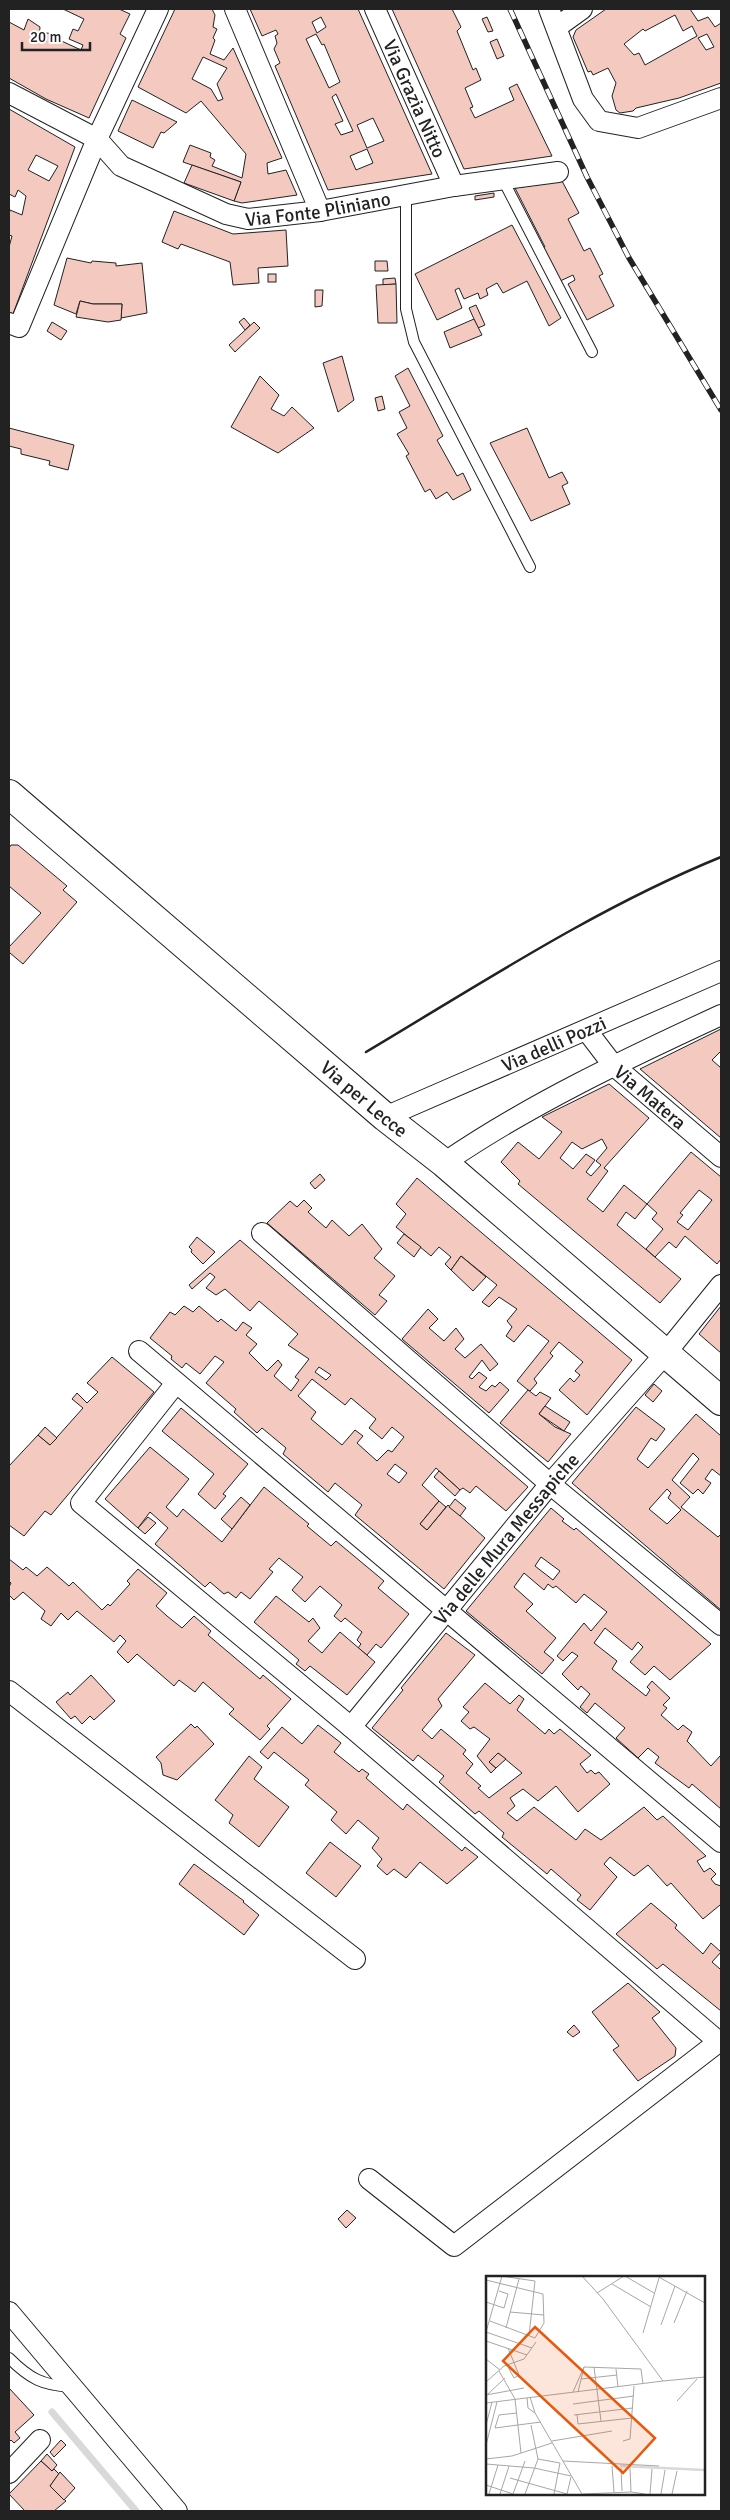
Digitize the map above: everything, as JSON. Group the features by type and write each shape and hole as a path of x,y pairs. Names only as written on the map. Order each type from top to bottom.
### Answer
{"street":[{"path":"14,325 158,9"},
{"path":"235,9 320,211"},
{"name":"Via Grazia Nitto","path":"375,9 454,186"},
{"path":"549,9 583,99 599,121 638,128 721,98"},
{"path":"557,27 582,9"},
{"name":"Via Fonte Pliniano","path":"9,93 97,140 121,166 226,214 248,219 320,211 454,186 558,172"},
{"name":"Via per Lecce","path":"9,794 385,1117 444,1163 721,1401"},
{"name":"Via delli Pozzi","path":"385,1117 587,1031 721,971"},
{"path":"444,1163 488,1134 613,1066 721,1015"},
{"name":"Via Matera","path":"587,1031 613,1066 721,1157"},
{"path":"262,1233 550,1484 721,1625"},
{"name":"Via delle Mura Messapiche","path":"351,1727 550,1484 665,1354 721,1284"},
{"path":"139,1351 721,1842"},
{"path":"176,1383 81,1503 351,1727 720,2041 454,2246 369,2179"},
{"path":"9,1691 355,1959"},
{"path":"9,2312 177,2511"},
{"path":"9,2473 40,2440"}],"lane":[{"path":"503,180 592,352"},
{"path":"406,195 406,309 414,342 530,567"},
{"path":"9,2358 36,2380 48,2385 72,2387"}],"building":[{"path":"63,9 119,9 130,14 120,34 126,38 89,118 46,99 9,78 9,22 24,30 28,19 40,27 39,38 46,42 46,33 55,34 55,38 81,50 83,45 69,39 73,29 78,31 84,19"},
{"path":"175,9 212,9 215,15 213,27 217,29 210,54 224,60 233,48 282,158 267,163 268,174 286,170 297,195 242,203 234,201 241,182 183,162 190,145 211,153 210,157 215,160 212,166 242,178 246,154 201,101 186,113 138,87","holes":["203,57 227,68 217,84 223,99 218,101 211,89 192,79"]},
{"path":"250,9 358,9 432,174 328,190 275,66 280,63 274,49 277,43 275,36 278,34 276,30 262,36","holes":["321,17 326,27 317,33 312,22","316,34 322,45 324,44 340,82 329,88 306,39","336,94 353,131 341,135 335,124 343,121 332,97","373,118 384,141 367,148 357,125","367,149 373,163 356,170 350,156"]},
{"path":"392,9 452,9 461,27 457,31 473,70 476,68 481,80 465,88 473,107 470,108 475,118 514,100 509,88 517,84 552,156 464,169"},
{"path":"606,9 690,9 698,21 708,17 715,27 721,23 721,83 679,98 620,113 616,110 612,96 616,83 608,68 593,75 591,71 588,72 573,37 576,30","holes":["675,15 683,31 692,26 697,36 645,65 639,53 634,55 624,44 643,29 645,31","707,34 714,47 706,50 698,38"]},
{"path":"487,17 493,31 488,32 482,19"},
{"path":"497,39 504,56 497,59 490,42"},
{"path":"132,100 177,122 164,133 161,132 153,148 118,131"},
{"path":"9,109 75,147 13,314 9,312 9,247 12,236 9,235 9,215 10,210 22,215 26,196 18,190 15,197 9,194","holes":["36,155 58,166 49,181 28,170"]},
{"path":"192,165 241,182 234,201 184,183"},
{"path":"562,181 579,213 568,219 584,251 590,248 603,274 599,276 614,306 587,320 568,284 575,280 573,275 558,282 541,249 545,247 515,188"},
{"path":"494,193 494,197 475,200 475,196"},
{"path":"174,211 233,234 286,230 288,266 258,268 259,283 233,285 230,262 181,244 178,249 162,242"},
{"path":"512,225 561,318 549,326 527,281 503,293 497,283 486,289 488,295 480,299 478,293 464,299 459,288 455,290 462,308 437,320 415,274"},
{"path":"67,258 91,263 92,261 116,263 116,266 142,263 147,313 121,318 122,304 93,304 80,301 76,314 54,305"},
{"path":"375,261 387,261 388,271 375,271"},
{"path":"268,274 276,274 276,282 268,282"},
{"path":"395,278 396,284 383,285 383,279"},
{"path":"396,284 397,323 378,323 376,285"},
{"path":"315,290 323,290 322,306 315,307"},
{"path":"80,301 93,304 122,304 121,320 108,322 76,317"},
{"path":"476,305 485,325 478,328 469,308"},
{"path":"244,318 250,325 245,330 239,322"},
{"path":"474,319 482,335 450,348 444,332"},
{"path":"52,322 67,331 61,340 47,331"},
{"path":"254,322 260,328 235,352 229,345"},
{"path":"342,356 354,400 338,412 323,363"},
{"path":"408,368 443,436 437,440 457,476 463,473 471,490 453,500 447,492 436,499 430,489 425,492 406,456 409,454 397,434 407,428 399,412 410,406 395,376"},
{"path":"260,376 279,395 271,409 284,416 292,407 314,428 278,453 231,427"},
{"path":"382,396 385,409 378,411 375,398"},
{"path":"9,428 74,445 68,470 49,465 50,461 21,454 21,449 9,446"},
{"path":"527,428 549,478 562,472 568,483 562,486 570,504 531,521 490,443"},
{"path":"11,845 18,845 67,886 63,890 77,902 23,964 10,953 9,955 9,947 41,913 9,886 9,848"},
{"path":"721,1029 721,1051 712,1060 721,1068 721,1138 640,1069"},
{"path":"609,1084 649,1118 604,1168 608,1171 587,1199 603,1212 624,1185 647,1204 635,1219 626,1212 617,1225 681,1279 660,1303 518,1184 520,1181 501,1162 518,1142 539,1159 562,1132 542,1117","holes":["602,1139 607,1148 596,1161 601,1165 591,1176 586,1172 595,1160 586,1154 573,1169 560,1158 572,1142 582,1149"]},
{"path":"691,1152 721,1177 721,1259 717,1264 685,1236 676,1248 669,1242 655,1257 646,1249 663,1229 652,1219 657,1213 647,1204","holes":["699,1190 712,1200 688,1230 677,1222 683,1215 680,1213"]},
{"path":"320,1174 325,1180 315,1189 310,1183"},
{"path":"417,1178 632,1360 587,1415 559,1390 570,1378 574,1382 580,1375 575,1371 583,1362 559,1342 550,1353 553,1356 534,1379 537,1383 530,1391 528,1390 517,1381 549,1341 528,1325 514,1342 506,1336 512,1327 507,1321 517,1309 499,1297 489,1307 482,1302 497,1285 461,1256 451,1270 445,1264 451,1257 439,1247 431,1256 396,1227 406,1214 396,1204"},
{"path":"304,1200 312,1208 308,1212 326,1228 332,1220 349,1236 362,1224 382,1249 374,1258 395,1276 379,1295 387,1301 375,1315 267,1223 290,1201 297,1207"},
{"path":"404,1234 421,1247 414,1257 397,1243"},
{"path":"197,1237 215,1252 203,1264 191,1252 192,1250 189,1247"},
{"path":"240,1240 528,1487 506,1511 476,1486 470,1493 463,1488 460,1490 436,1468 422,1485 439,1501 420,1524 427,1530 448,1505 485,1538 444,1589 355,1515 362,1505 335,1483 328,1492 283,1454 286,1448 262,1428 257,1433 234,1412 236,1409 206,1383 224,1362 215,1356 200,1374 186,1363 182,1368 171,1359 172,1356 150,1338 170,1312 175,1315 184,1306 193,1312 199,1306 218,1322 221,1319 236,1331 243,1322 252,1328 246,1335 257,1344 249,1353 267,1371 278,1360 282,1365 274,1376 291,1391 299,1380 295,1377 309,1359 288,1345 298,1334 259,1301 250,1311 225,1289 216,1295 206,1288 215,1277 210,1273 192,1289 189,1285","holes":["319,1367 331,1375 326,1380 315,1372","312,1379 345,1405 351,1398 376,1419 369,1428 382,1439 392,1427 404,1437 392,1452 388,1450 377,1461 357,1443 363,1436 355,1430 342,1445 311,1419 316,1412 298,1396","395,1464 407,1473 399,1483 387,1474"]},
{"path":"461,1256 486,1277 473,1291 451,1270"},
{"path":"721,1306 721,1353 699,1334"},
{"path":"428,1309 438,1319 429,1328 444,1341 456,1328 464,1339 455,1349 465,1358 481,1344 498,1364 490,1371 482,1360 469,1377 472,1379 479,1372 487,1378 479,1387 486,1391 492,1385 495,1387 500,1382 509,1390 489,1413 402,1339"},
{"path":"112,1357 154,1392 51,1515 45,1511 24,1536 9,1525 9,1466 38,1435 50,1445 83,1408 72,1399 77,1393 87,1403 98,1392 87,1383"},
{"path":"654,1384 662,1391 653,1402 645,1395"},
{"path":"528,1390 536,1396 540,1392 551,1398 539,1414 555,1427 571,1434 548,1462 500,1423"},
{"path":"545,1406 570,1422 564,1431 539,1414"},
{"path":"636,1407 665,1429 656,1441 651,1438 637,1459 648,1468 696,1414 721,1436 721,1476 712,1469 705,1479 711,1483 703,1494 698,1489 693,1494 680,1483 699,1459 693,1453 672,1480 690,1497 681,1507 718,1537 721,1534 721,1610 572,1483","holes":["667,1489 671,1493 668,1498 681,1510 667,1524 649,1509"]},
{"path":"181,1408 248,1464 223,1494 226,1496 215,1509 198,1494 214,1474 162,1431"},
{"path":"45,1427 57,1438 50,1445 38,1435"},
{"path":"150,1447 189,1479 166,1507 177,1517 183,1509 222,1542 264,1487 309,1524 307,1526 331,1546 336,1541 384,1581 378,1588 409,1614 381,1648 376,1644 367,1655 358,1648 361,1644 357,1640 362,1632 345,1618 341,1622 334,1616 342,1605 320,1586 305,1602 292,1590 303,1577 279,1558 269,1569 273,1572 250,1599 241,1592 236,1598 228,1592 224,1594 210,1582 205,1587 155,1544 168,1528 150,1512 138,1528 105,1499"},
{"path":"439,1471 460,1490 455,1496 434,1477"},
{"path":"241,1497 250,1505 232,1529 221,1519"},
{"path":"455,1499 466,1508 460,1516 449,1507"},
{"path":"439,1501 446,1507 427,1530 420,1524"},
{"path":"551,1508 564,1519 562,1521 574,1530 576,1528 711,1644 670,1680 654,1666 645,1675 630,1662 643,1647 638,1642 632,1650 605,1628 594,1643 617,1661 612,1669 646,1696 650,1690 647,1687 652,1681 670,1698 663,1705 667,1708 661,1715 678,1730 683,1725 692,1732 687,1741 711,1766 721,1757 721,1809 692,1784 689,1788 655,1763 659,1757 648,1748 638,1758 616,1738 625,1728 595,1703 587,1713 580,1707 590,1694 581,1686 578,1690 562,1674 578,1656 572,1652 563,1661 557,1656 584,1623 591,1631 607,1612 584,1594 576,1603 556,1586 553,1588 548,1584 544,1590 524,1573 514,1587 533,1604 526,1611 556,1638 544,1652 554,1660 542,1674 466,1611","holes":["541,1557 560,1571 553,1580 535,1566"]},
{"path":"148,1517 156,1523 145,1534 138,1528"},
{"path":"9,1559 23,1570 26,1567 37,1576 47,1567 69,1586 73,1582 102,1610 108,1604 110,1606 130,1584 127,1581 138,1569 167,1593 156,1606 167,1616 182,1628 194,1616 211,1631 208,1635 260,1679 263,1675 291,1699 267,1726 270,1729 260,1740 229,1714 234,1709 203,1682 195,1692 179,1680 174,1686 137,1654 128,1663 117,1652 126,1641 120,1635 114,1642 77,1611 68,1620 61,1613 51,1626 41,1619 45,1611 23,1592 14,1600 9,1595 11,1583 9,1581"},
{"path":"276,1596 309,1622 313,1618 320,1628 308,1641 322,1653 340,1632 375,1662 347,1695 310,1666 305,1671 296,1664 299,1660 254,1622"},
{"path":"446,1633 475,1655 438,1699 442,1706 422,1730 432,1739 441,1729 466,1750 463,1754 473,1764 466,1773 481,1786 478,1788 489,1798 522,1773 498,1753 489,1762 496,1768 491,1773 477,1756 490,1739 474,1727 470,1729 461,1721 469,1712 463,1707 485,1683 510,1704 519,1695 524,1699 517,1710 545,1734 549,1729 554,1734 560,1729 591,1755 580,1764 587,1773 591,1770 595,1774 599,1772 610,1784 578,1812 556,1786 538,1801 523,1789 510,1798 515,1806 507,1813 517,1821 534,1807 576,1840 585,1829 601,1840 644,1807 657,1820 663,1816 706,1856 697,1861 704,1872 710,1868 716,1874 711,1879 715,1884 721,1886 721,1906 703,1919 671,1883 667,1886 648,1865 634,1876 610,1857 604,1864 617,1877 590,1910 577,1900 581,1895 551,1869 547,1874 502,1837 504,1833 479,1811 475,1814 439,1782 444,1776 418,1755 413,1761 372,1728 403,1690 401,1688"},
{"path":"91,1675 115,1701 94,1720 90,1716 82,1724 75,1716 71,1719 56,1702 68,1692 70,1695"},
{"path":"191,1724 195,1728 197,1726 214,1744 177,1780 163,1775 161,1763 156,1757"},
{"path":"318,1725 341,1743 334,1752 359,1772 362,1769 369,1774 366,1778 403,1810 407,1804 462,1851 465,1847 478,1857 447,1884 420,1862 406,1878 394,1869 387,1875 377,1866 382,1859 372,1848 379,1838 358,1820 346,1834 331,1820 337,1812 305,1785 309,1780 274,1752 268,1759 260,1752 282,1727 302,1744"},
{"path":"498,1753 506,1759 496,1768 489,1762"},
{"path":"249,1756 262,1767 254,1779 289,1807 259,1847 229,1823 233,1815 215,1800"},
{"path":"330,1842 361,1866 336,1897 306,1873"},
{"path":"194,1864 244,1901 259,1915 244,1935 179,1884"},
{"path":"651,1903 677,1925 675,1928 703,1954 711,1943 721,1952 712,1962 720,1969 721,1967 721,2011 663,1964 657,1969 616,1934"},
{"path":"628,1983 660,2012 652,2018 676,2048 675,2056 638,2081 613,2050 619,2046 592,2012"},
{"path":"574,2025 580,2032 573,2037 567,2032"},
{"path":"347,2210 356,2218 346,2228 338,2219"},
{"path":"9,2388 34,2415 15,2432 20,2438 14,2443 11,2440 9,2442"},
{"path":"61,2440 66,2445 54,2457 50,2452"},
{"path":"47,2454 57,2465 52,2471 41,2461"},
{"path":"41,2461 52,2471 54,2469 59,2474 50,2486 66,2501 54,2511 25,2511 9,2494"},
{"path":"60,2472 75,2488 64,2500 50,2486"}],"waterway":[{"path":"52,2412 136,2511"}],"railway":[{"path":"510,9 587,177 629,258 721,410"}],"wall":[{"path":"366,1052 496,973 584,923 629,899 721,857"}]}
